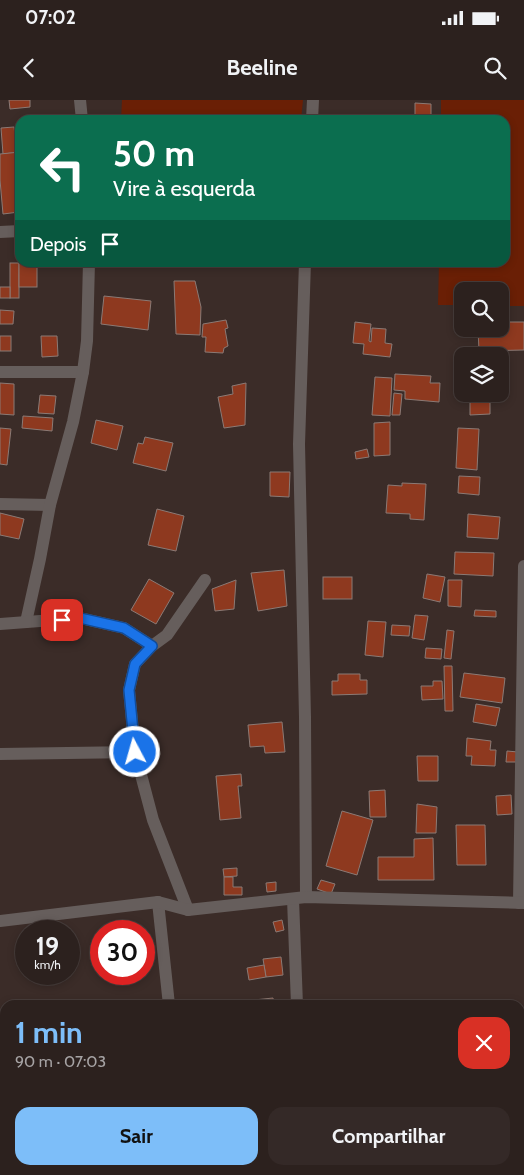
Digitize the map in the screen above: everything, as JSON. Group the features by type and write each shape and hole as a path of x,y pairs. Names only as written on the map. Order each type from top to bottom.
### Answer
{"street":[{"path":"80,100 82,115"},
{"path":"312,115 313,100"},
{"path":"0,232 15,231"},
{"path":"26,622 50,505 73,422 83,372 87,340 89,267"},
{"path":"297,1000 305,708 299,444 306,267"},
{"path":"0,372 83,372"},
{"path":"0,504 50,505"},
{"path":"0,921 158,902 188,910 300,898 522,903 524,566"},
{"path":"188,910 153,820 135,752 129,690 135,664 152,646 166,635 205,580"},
{"path":"0,624 80,618 124,628 152,646"},
{"path":"0,754 135,752"},
{"path":"158,902 168,1000"}],"shaded area":[{"path":"122,100 303,100 302,115 121,115"},
{"path":"441,100 524,100 524,306 509,306 509,282 454,282 454,305 438,305 439,267 510,267 510,115 441,115"}],"building":[{"path":"9,100 30,100 30,107 10,109"},
{"path":"415,103 431,104 431,115 415,115"},
{"path":"14,127 15,153 3,154 1,128"},
{"path":"15,152 15,212 3,214 0,154"},
{"path":"10,263 15,263 15,267 19,267 19,298 10,298"},
{"path":"19,267 37,267 37,287 19,287"},
{"path":"174,281 195,281 201,307 200,335 176,334"},
{"path":"0,287 10,287 10,298 0,298"},
{"path":"104,296 151,301 148,330 101,324"},
{"path":"0,310 14,311 13,324 0,324"},
{"path":"226,320 228,328 225,329 228,346 224,348 223,353 205,352 206,337 202,337 203,324"},
{"path":"355,322 371,324 369,341 371,342 372,328 386,329 385,343 392,344 390,357 363,354 364,344 353,343"},
{"path":"509,322 524,322 524,350 509,350 509,347 479,347 478,337 509,337"},
{"path":"0,336 11,336 11,351 0,351"},
{"path":"41,336 57,336 58,356 42,357"},
{"path":"395,374 431,376 430,383 440,383 439,402 405,399 405,391 394,390"},
{"path":"375,377 392,378 390,416 372,415"},
{"path":"0,383 14,384 14,415 0,414"},
{"path":"246,383 245,425 224,428 218,397 233,394 232,386"},
{"path":"394,393 402,394 400,415 392,415"},
{"path":"40,395 56,396 54,414 38,413"},
{"path":"470,402 490,402 490,414 470,415"},
{"path":"23,416 53,418 52,431 22,428"},
{"path":"96,420 123,426 117,450 91,443"},
{"path":"390,422 390,455 374,456 374,423"},
{"path":"0,428 11,429 7,465 0,464"},
{"path":"458,428 479,429 477,470 456,468"},
{"path":"145,437 173,443 166,471 133,463 138,443 143,444"},
{"path":"367,449 369,457 356,459 355,452"},
{"path":"270,472 290,472 289,497 270,496"},
{"path":"459,476 480,477 479,495 458,493"},
{"path":"402,483 426,484 424,520 410,519 410,514 386,513 388,485 402,486"},
{"path":"157,509 184,516 176,551 148,545"},
{"path":"0,513 24,519 19,539 0,535"},
{"path":"468,514 500,517 498,539 467,537"},
{"path":"455,552 494,553 493,576 454,574"},
{"path":"284,570 287,606 258,611 251,573"},
{"path":"427,574 445,577 440,602 423,598"},
{"path":"323,577 352,577 352,599 323,599"},
{"path":"149,579 174,593 156,624 131,610"},
{"path":"236,580 234,609 215,611 212,589"},
{"path":"448,580 462,580 461,607 448,606"},
{"path":"475,610 496,611 496,617 474,616"},
{"path":"415,615 428,616 424,640 412,638"},
{"path":"368,621 386,622 383,657 365,655"},
{"path":"392,625 410,626 409,636 391,635"},
{"path":"447,630 454,631 451,659 444,658"},
{"path":"426,648 442,649 441,659 425,658"},
{"path":"444,666 452,666 453,711 445,711"},
{"path":"464,673 505,678 502,703 460,697"},
{"path":"338,674 360,674 360,680 367,680 367,694 332,695 332,681 338,681"},
{"path":"433,681 442,681 443,699 422,700 421,686 433,686"},
{"path":"476,704 500,708 496,726 473,722"},
{"path":"282,722 285,752 265,753 264,746 250,747 248,725"},
{"path":"467,738 491,741 490,750 496,750 495,766 471,765 472,756 466,756"},
{"path":"507,751 518,752 518,762 506,762"},
{"path":"417,756 438,756 438,781 418,781"},
{"path":"241,774 242,786 238,786 241,818 220,820 216,776"},
{"path":"385,790 386,817 370,817 369,791"},
{"path":"511,795 512,814 497,815 496,796"},
{"path":"417,804 437,807 436,833 416,833"},
{"path":"342,811 373,820 357,875 326,866"},
{"path":"456,825 485,825 486,865 457,865"},
{"path":"433,838 434,880 378,880 378,857 414,857 414,839"},
{"path":"237,868 237,876 224,877 223,869"},
{"path":"224,877 233,877 233,887 242,887 242,895 224,895"},
{"path":"321,880 335,884 331,894 317,889"},
{"path":"276,882 276,891 267,892 266,883"},
{"path":"282,920 284,930 276,932 273,922"},
{"path":"281,957 283,975 266,977 263,959"},
{"path":"264,965 266,977 249,980 247,968"},
{"path":"273,998 273,1000 254,1000"}],"route":[{"path":"62,620 80,618 124,628 152,646 135,664 129,690 135,752"}]}
